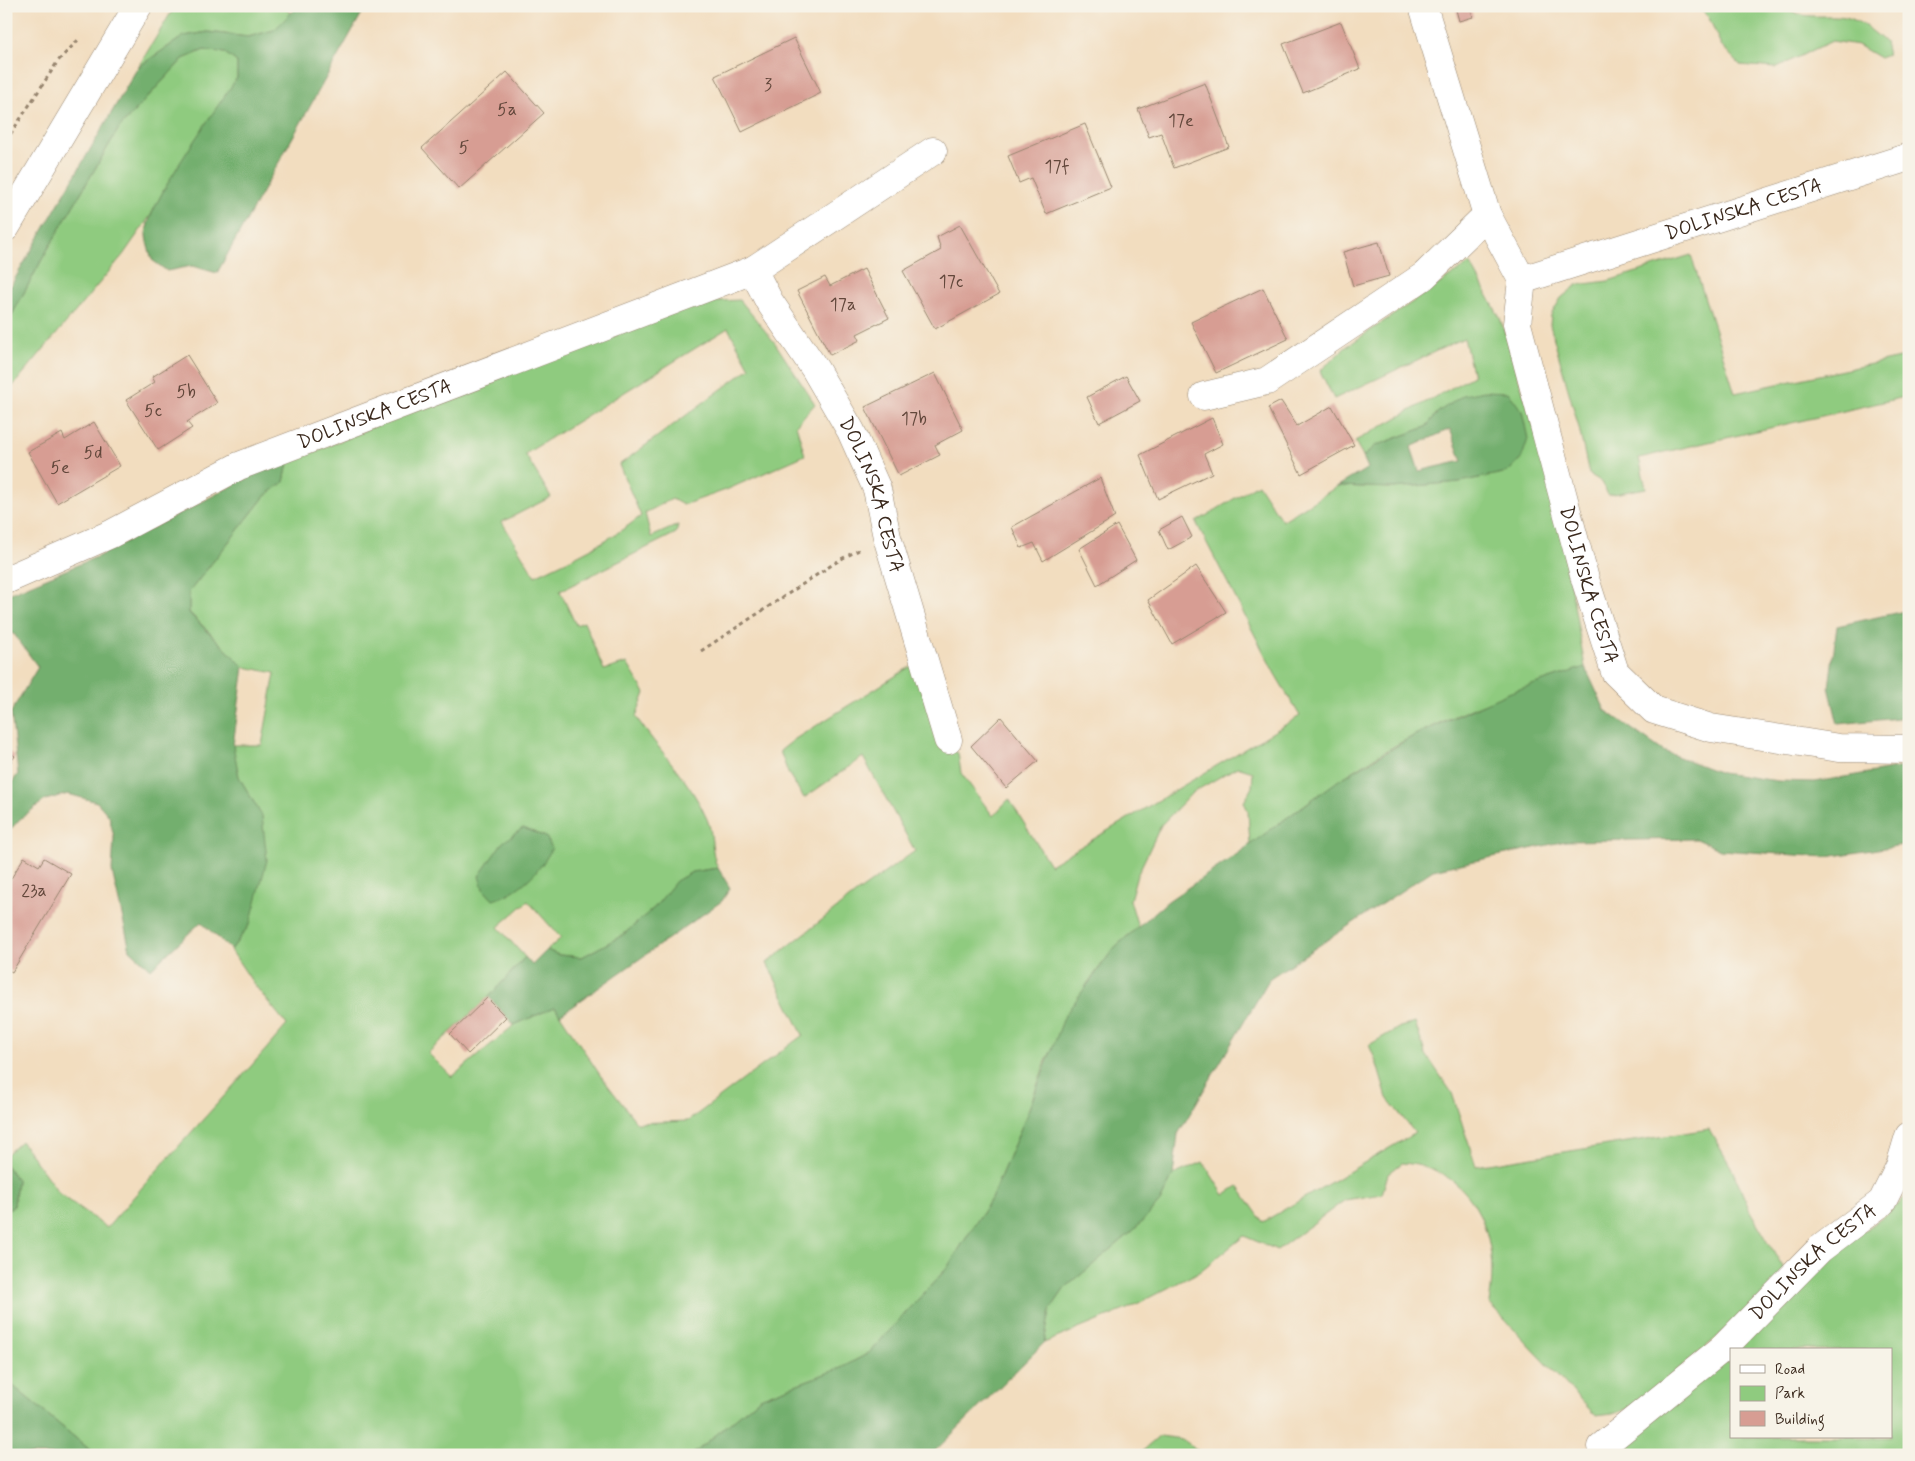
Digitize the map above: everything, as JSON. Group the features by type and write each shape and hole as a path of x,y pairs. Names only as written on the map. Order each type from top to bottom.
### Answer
{"street":[{"path":"6,227 138,6"},
{"path":"1423,6 1487,215 1522,280"},
{"name":"DOLINSKA CESTA","path":"6,580 111,534 239,466 753,270 934,152"},
{"name":"DOLINSKA CESTA","path":"1909,158 1522,280 1517,324 1585,579 1615,672 1654,710 1711,728 1839,748 1909,750"},
{"path":"1204,396 1267,381 1424,276 1487,215"},
{"name":"DOLINSKA CESTA","path":"753,270 769,302 815,369 851,431 877,489 887,537 948,740"},
{"name":"DOLINSKA CESTA","path":"1601,1447 1723,1348 1820,1249 1882,1202 1900,1166 1909,1136"}],"path":[{"path":"6,141 58,61 82,35"},
{"path":"701,651 841,559 887,537"}],"green space":[{"path":"175,6 286,6 288,11 293,13 274,30 248,37 208,32 184,36 138,67"},
{"path":"298,6 366,6 217,273 192,266 167,271 152,260 146,237 149,220 170,180 237,78 237,62 225,53 204,50 183,59 119,128 45,254 6,326 6,294 138,67 184,36 208,32 248,37 274,30"},
{"path":"1697,6 1785,6 1792,11 1807,16 1841,16 1849,18 1863,25 1885,42 1888,55 1880,58 1858,45 1832,41 1775,68 1740,65 1721,45 1709,18"},
{"path":"204,50 225,53 237,62 237,78 164,190 151,215 123,255 6,394 6,326 45,254 119,128 183,59"},
{"path":"1691,255 1735,393 1909,356 1909,396 1639,458 1646,488 1608,495 1602,482 1589,474 1579,428 1550,325 1551,315 1561,298 1577,285 1608,281"},
{"path":"1470,263 1500,318 1554,491 1585,667 1477,706 1415,735 1351,773 1250,845 1248,811 1244,802 1252,787 1253,772 1237,767 1192,793 1161,825 1136,878 1130,900 1138,927 1115,947 1087,984 1046,1061 1027,1114 991,1199 947,1268 869,1353 841,1368 760,1398 692,1455 96,1455 6,1380 6,1211 14,1206 17,1180 6,1165 6,1155 21,1141 59,1193 107,1228 287,1025 253,983 231,950 250,924 262,816 239,777 232,745 262,745 275,673 244,667 189,612 189,592 265,496 284,482 288,463 464,388 695,302 740,300 775,343 815,404 796,425 805,455 726,490 683,505 672,499 645,513 651,537 678,525 676,533 560,591 576,625 584,622 604,670 627,663 645,693 636,717 684,779 700,805 711,831 714,856 718,868 692,872 677,881 655,907 623,935 582,957 558,955 547,950 561,938 528,901 498,927 525,957 489,997 428,1053 452,1077 514,1025 555,1007 600,1075 637,1123 688,1121 803,1035 767,963 855,894 915,851 863,757 804,798 788,773 780,751 795,739 913,665 940,742 958,753 961,773 993,816 1009,799 1050,865 1300,716 1275,674 1196,522 1258,484 1282,521 1338,486 1393,488 1459,482 1508,472 1522,457 1438,412 1426,427 1375,446 1363,457 1355,441 1473,376 1464,338 1334,399 1320,371 1346,347","holes":["728,328 750,368 619,465 641,516 603,541 535,576 502,522 551,497 525,454","523,828 546,837 508,896"]},
{"path":"1485,391 1508,392 1522,411 1528,439 1522,457 1508,472 1459,482 1393,488 1338,486 1368,468 1363,457 1375,446 1426,427 1438,412 1463,395","holes":["1450,429 1462,461 1419,471 1411,447"]},
{"path":"288,463 284,482 265,496 189,592 189,613 244,667 233,745 239,777 262,816 267,860 250,924 231,950 201,922 151,969 130,950 112,871 114,837 109,816 97,802 68,794 45,800 20,819 6,834 6,791 18,774 11,712 38,667 14,634 6,633 6,595 99,556 260,471 276,468"},
{"path":"1909,610 1909,717 1838,724 1829,687 1837,626"},
{"path":"1585,667 1605,710 1663,751 1721,773 1778,781 1815,782 1909,766 1909,844 1827,857 1720,850 1697,839 1566,841 1433,870 1270,978 1178,1134 1173,1175 1160,1202 1134,1230 1065,1288 1050,1310 1044,1343 931,1455 692,1455 760,1398 841,1368 869,1353 947,1268 991,1199 1027,1114 1065,1015 1115,947 1168,901 1233,857 1339,780 1415,735 1508,693"},
{"path":"523,828 546,837 552,848 542,865 528,880 520,887 493,900 483,889 479,876 502,843"},
{"path":"718,868 730,888 722,901 560,1015 555,1007 514,1025 489,997 525,957 532,965 547,950 559,955 582,957 623,935 655,907 676,881 692,872"},
{"path":"1415,1023 1425,1053 1452,1093 1476,1166 1709,1129 1731,1167 1750,1211 1787,1274 1751,1309 1635,1406 1613,1414 1596,1416 1489,1303 1492,1279 1491,1255 1486,1232 1478,1211 1465,1193 1448,1178 1427,1168 1402,1163 1388,1174 1382,1194 1345,1200 1277,1250 1244,1236 1199,1272 1127,1309 1044,1343 1050,1310 1065,1288 1134,1230 1160,1202 1173,1175 1203,1162 1224,1195 1238,1186 1263,1222 1415,1133 1387,1098 1369,1045 1400,1027"},
{"path":"6,1165 17,1180 14,1206 6,1211"},
{"path":"1909,1193 1909,1455 1607,1455 1832,1255 1899,1204"},
{"path":"6,1380 96,1455 6,1455"},
{"path":"1160,1436 1182,1439 1205,1455 1138,1455"}],"building":[{"path":"1455,6 1470,6 1473,17 1459,21"},
{"path":"1341,22 1360,69 1303,93 1283,44"},
{"path":"794,38 821,93 742,132 715,76"},
{"path":"507,72 544,113 459,189 422,148"},
{"path":"1205,83 1229,147 1174,168 1161,133 1149,137 1138,109"},
{"path":"1085,124 1111,187 1046,214 1031,178 1019,183 1008,156"},
{"path":"960,225 999,294 935,329 903,271 941,250 937,237"},
{"path":"1379,242 1389,276 1353,286 1343,252"},
{"path":"864,269 889,318 857,334 860,340 830,355 797,291 825,277 830,286"},
{"path":"1263,288 1288,339 1216,373 1191,322"},
{"path":"187,355 217,403 187,422 192,428 158,450 126,400 155,382 152,377"},
{"path":"935,373 963,430 935,445 940,455 899,476 865,407"},
{"path":"1126,376 1140,401 1099,423 1087,397"},
{"path":"1281,401 1297,426 1332,406 1354,445 1301,474 1268,408"},
{"path":"1212,418 1223,444 1204,454 1212,473 1158,499 1140,455"},
{"path":"94,422 120,466 57,503 28,452 62,433 65,440"},
{"path":"1100,478 1115,517 1043,561 1034,543 1021,548 1012,527"},
{"path":"1182,517 1192,537 1168,550 1159,530"},
{"path":"1117,525 1136,560 1097,585 1079,549"},
{"path":"1196,566 1226,612 1172,644 1148,600"},
{"path":"1001,717 1038,761 1006,788 971,746"},
{"path":"6,750 15,756 6,769"},
{"path":"24,857 39,866 44,858 71,874 12,972 6,969 6,880 9,882"},
{"path":"487,998 506,1017 468,1054 450,1034"}]}
